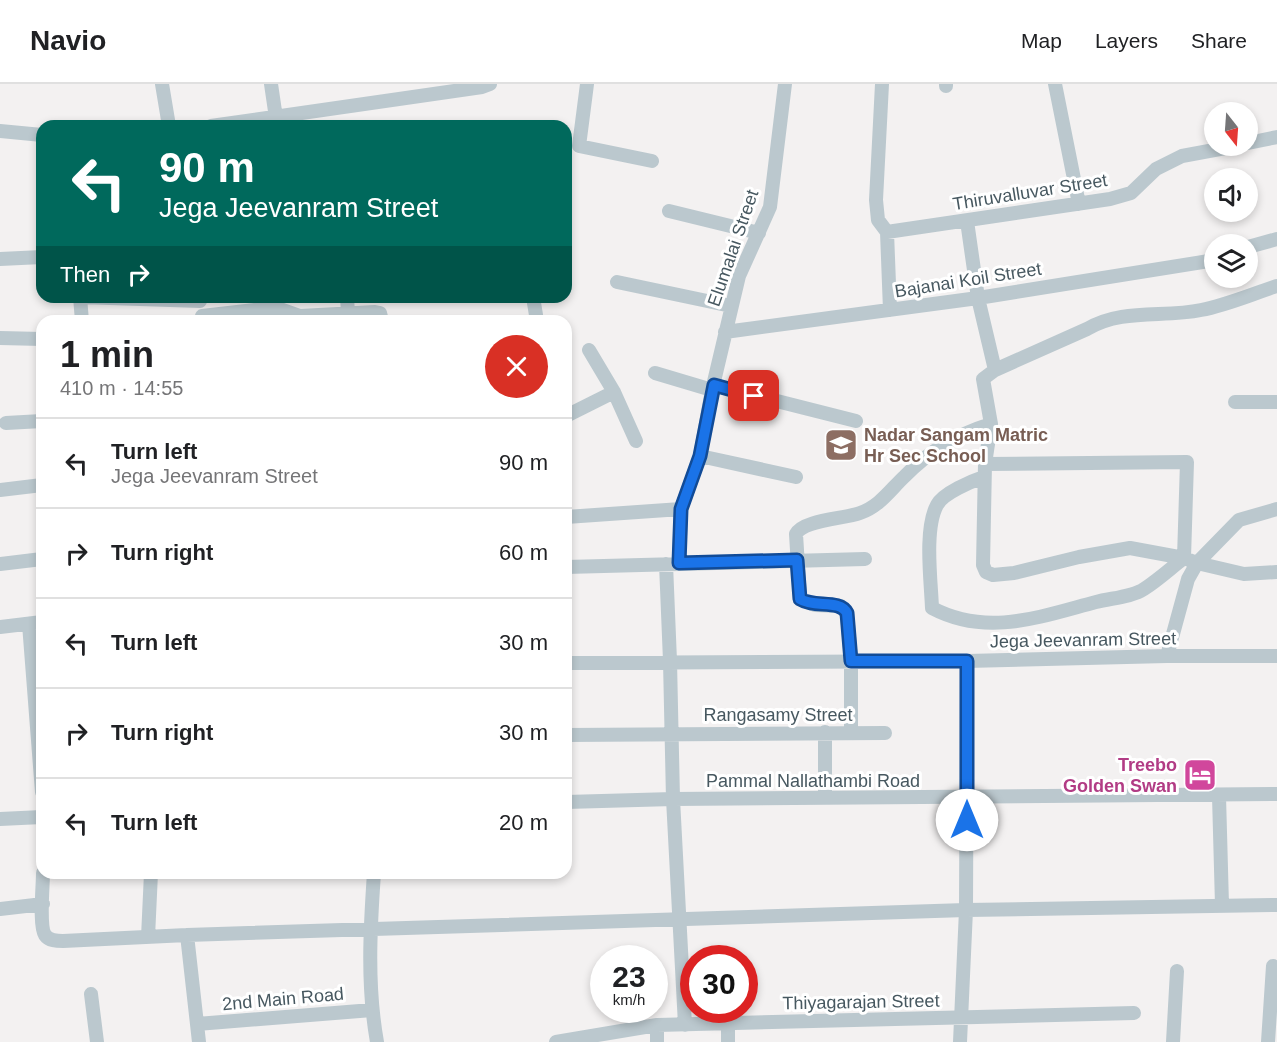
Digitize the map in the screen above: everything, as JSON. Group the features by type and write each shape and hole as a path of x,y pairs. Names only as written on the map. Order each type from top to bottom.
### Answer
{"street":[{"path":"162,84 168,120"},
{"path":"270,84 276,118"},
{"path":"260,120 312,119 489,84"},
{"path":"587,84 579,146 652,161"},
{"name":"Elumalai Street","path":"685,1025 673,799 670,661 672,564 681,509 700,456 713,387 739,276 770,207 785,84"},
{"path":"882,84 876,200 878,220 887,232 890,310"},
{"path":"1055,84 1079,204"},
{"path":"0,131 36,134"},
{"path":"1258,141 1277,137"},
{"name":"Thiruvalluvar Street","path":"887,232 1079,204 1131,193 1156,169 1182,156 1204,152"},
{"path":"669,211 759,233"},
{"path":"967,221 978,298 995,370"},
{"path":"1258,244 1277,239"},
{"path":"0,259 36,257"},
{"name":"Bajanai Koil Street","path":"725,332 978,298 1204,262"},
{"path":"616,282 731,306"},
{"path":"1277,286 1201,310 1121,316 1101,321 995,370 983,379 991,424 984,470 982,565 986,572 993,575 1014,573 1079,557 1130,549 1244,574 1277,572"},
{"path":"347,303 348,313"},
{"path":"228,315 271,308 297,315"},
{"path":"316,315 375,312 380,315"},
{"path":"0,338 36,339"},
{"path":"589,350 614,392 636,441"},
{"path":"655,373 856,421"},
{"path":"572,413 614,392"},
{"path":"1234,402 1277,402"},
{"path":"6,423 36,421"},
{"path":"850,732 851,661 847,613 841,606 815,605 800,599 796,534 803,526 860,513 881,503 906,474 929,456 967,432 991,424"},
{"path":"700,456 796,477"},
{"path":"1167,656 1191,561 1187,462 984,470 937,504 930,529 932,608 950,617 974,623 1005,623 1142,590 1191,561 1239,520 1277,509"},
{"path":"0,490 36,486"},
{"path":"572,517 681,509"},
{"path":"572,567 865,559"},
{"path":"0,564 36,560"},
{"path":"0,627 36,623"},
{"name":"Jega Jeevanram Street","path":"572,663 967,661 1277,656"},
{"path":"960,1042 966,910 967,661"},
{"path":"825,732 825,798"},
{"name":"Rangasamy Street","path":"572,735 885,733"},
{"name":"Pammal Nallathambi Road","path":"572,802 1277,794"},
{"path":"1219,796 1222,905"},
{"path":"0,819 36,817"},
{"path":"43,879 45,935 51,940 63,941 966,910 1277,905"},
{"path":"148,937 151,879"},
{"path":"374,879 370,930 372,1010 377,1042"},
{"path":"0,909 43,904"},
{"path":"187,935 199,1042"},
{"path":"1268,1042 1274,966"},
{"path":"1173,1042 1177,971"},
{"path":"91,994 97,1042"},
{"name":"2nd Main Road","path":"197,1024 372,1010"},
{"name":"Thiyagarajan Street","path":"758,1022 1134,1013"},
{"path":"728,1023 728,1042"},
{"name":"Thiyagarajan Street","path":"556,1042 657,1025 728,1023"},
{"path":"657,1025 657,1042"}],"place":[{"name":"Nadar Sangam Matric Hr Sec School","path":"841,445"},
{"name":"Treebo Golden Swan","path":"1200,775"}],"route":[{"path":"754,396 714,385 700,456 681,509 679,563 797,560 800,599 815,605 841,606 845,609 851,661 967,661 967,820"}]}
